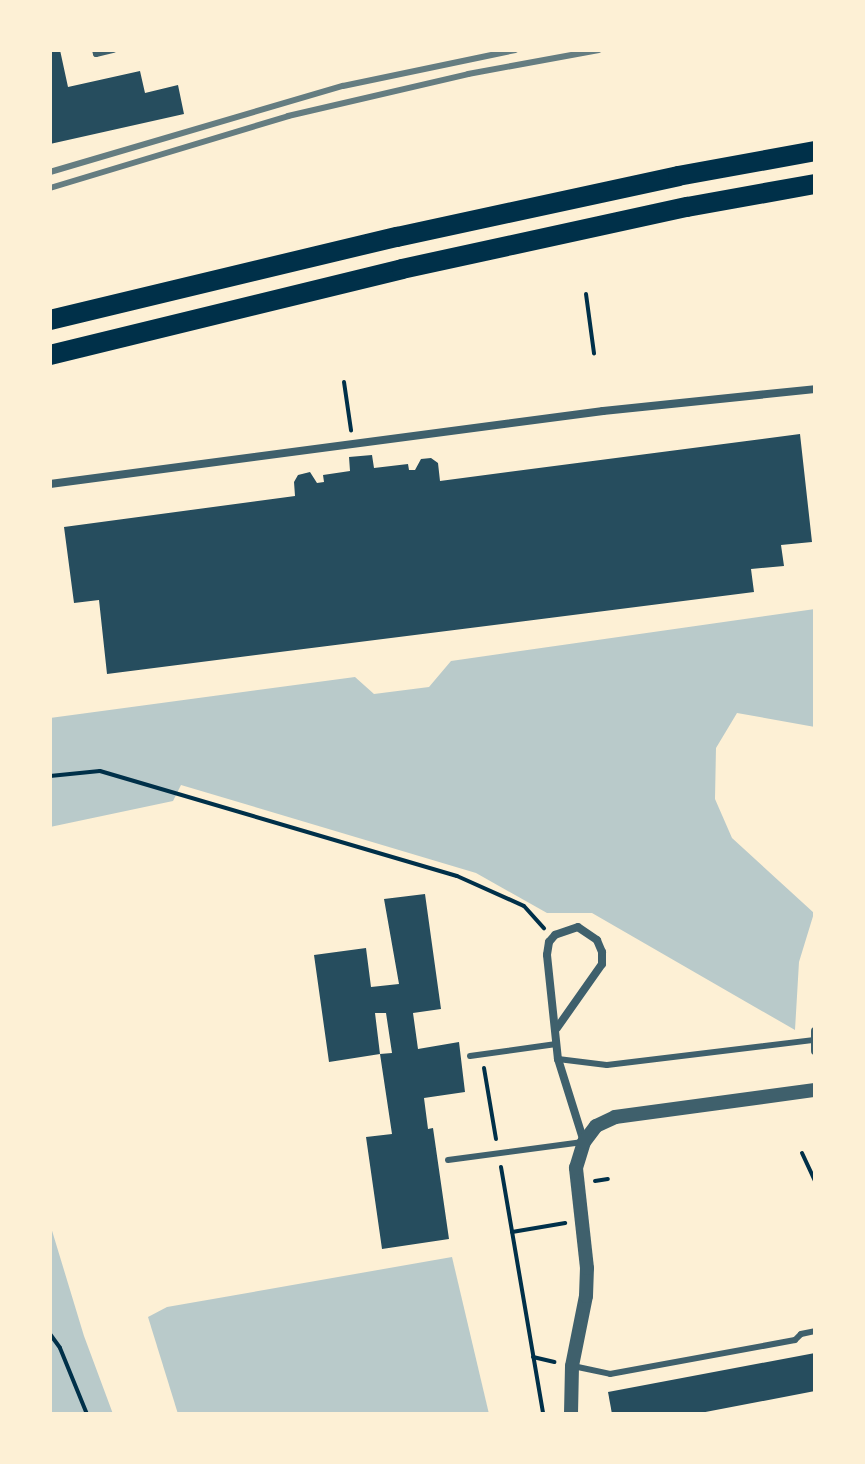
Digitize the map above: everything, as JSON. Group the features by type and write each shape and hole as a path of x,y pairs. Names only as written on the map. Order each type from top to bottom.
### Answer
{"main road":[{"path":"50,320 397,237 815,151"},
{"path":"50,355 417,266 687,207 815,184"}],"street":[{"path":"50,484 603,411 815,389"},
{"path":"557,1028 596,976 602,952 597,940 578,927 565,929 552,939 547,955 558,1059 584,1142"},
{"path":"815,1031 815,1051"},
{"path":"571,1414 572,1366 586,1296 576,1168 584,1142 596,1126 615,1117 815,1090"}],"lane":[{"path":"95,50 96,54 114,50"},
{"path":"558,1059 607,1065 814,1040"},
{"path":"470,1056 556,1044"},
{"path":"448,1160 584,1142"},
{"path":"572,1366 610,1374 795,1340 801,1334 815,1331"}],"path":[{"path":"586,294 594,353"},
{"path":"344,382 353,445"},
{"path":"50,776 100,771 457,876 524,906 552,939"},
{"path":"481,1054 543,1414"},
{"path":"802,1153 815,1181"},
{"path":"512,1232 581,1221"},
{"path":"50,1334 60,1348 87,1414"}],"shaded area":[{"path":"815,609 815,727 737,713 716,748 715,799 732,838 814,913 799,962 795,1030 592,913 547,913 476,873 181,785 173,801 50,827 50,718 355,677 374,694 429,687 451,661"},
{"path":"50,1224 84,1336 113,1414 50,1414"},
{"path":"452,1257 489,1414 178,1414 148,1317 167,1307"}],"building":[{"path":"50,50 60,50 68,87 140,71 145,93 178,85 184,114 50,144"},
{"path":"800,434 812,542 781,545 784,566 751,569 754,592 107,674 99,600 74,603 64,527 295,496 294,482 298,475 310,472 317,483 324,482 323,475 350,471 349,457 372,455 374,468 408,464 409,470 415,470 421,459 431,458 438,463 440,481"},
{"path":"425,894 441,1009 413,1013 418,1049 459,1042 465,1092 424,1098 428,1129 433,1128 449,1239 382,1249 366,1137 392,1134 380,1054 329,1062 314,955 366,948 371,987 399,984 384,899","holes":["375,1013 386,1013 392,1053 380,1054"]},
{"path":"815,1353 815,1391 695,1414 612,1414 608,1392"}],"railway":[{"path":"50,172 343,86 515,50"},
{"path":"50,188 288,116 468,74 599,50"}]}
